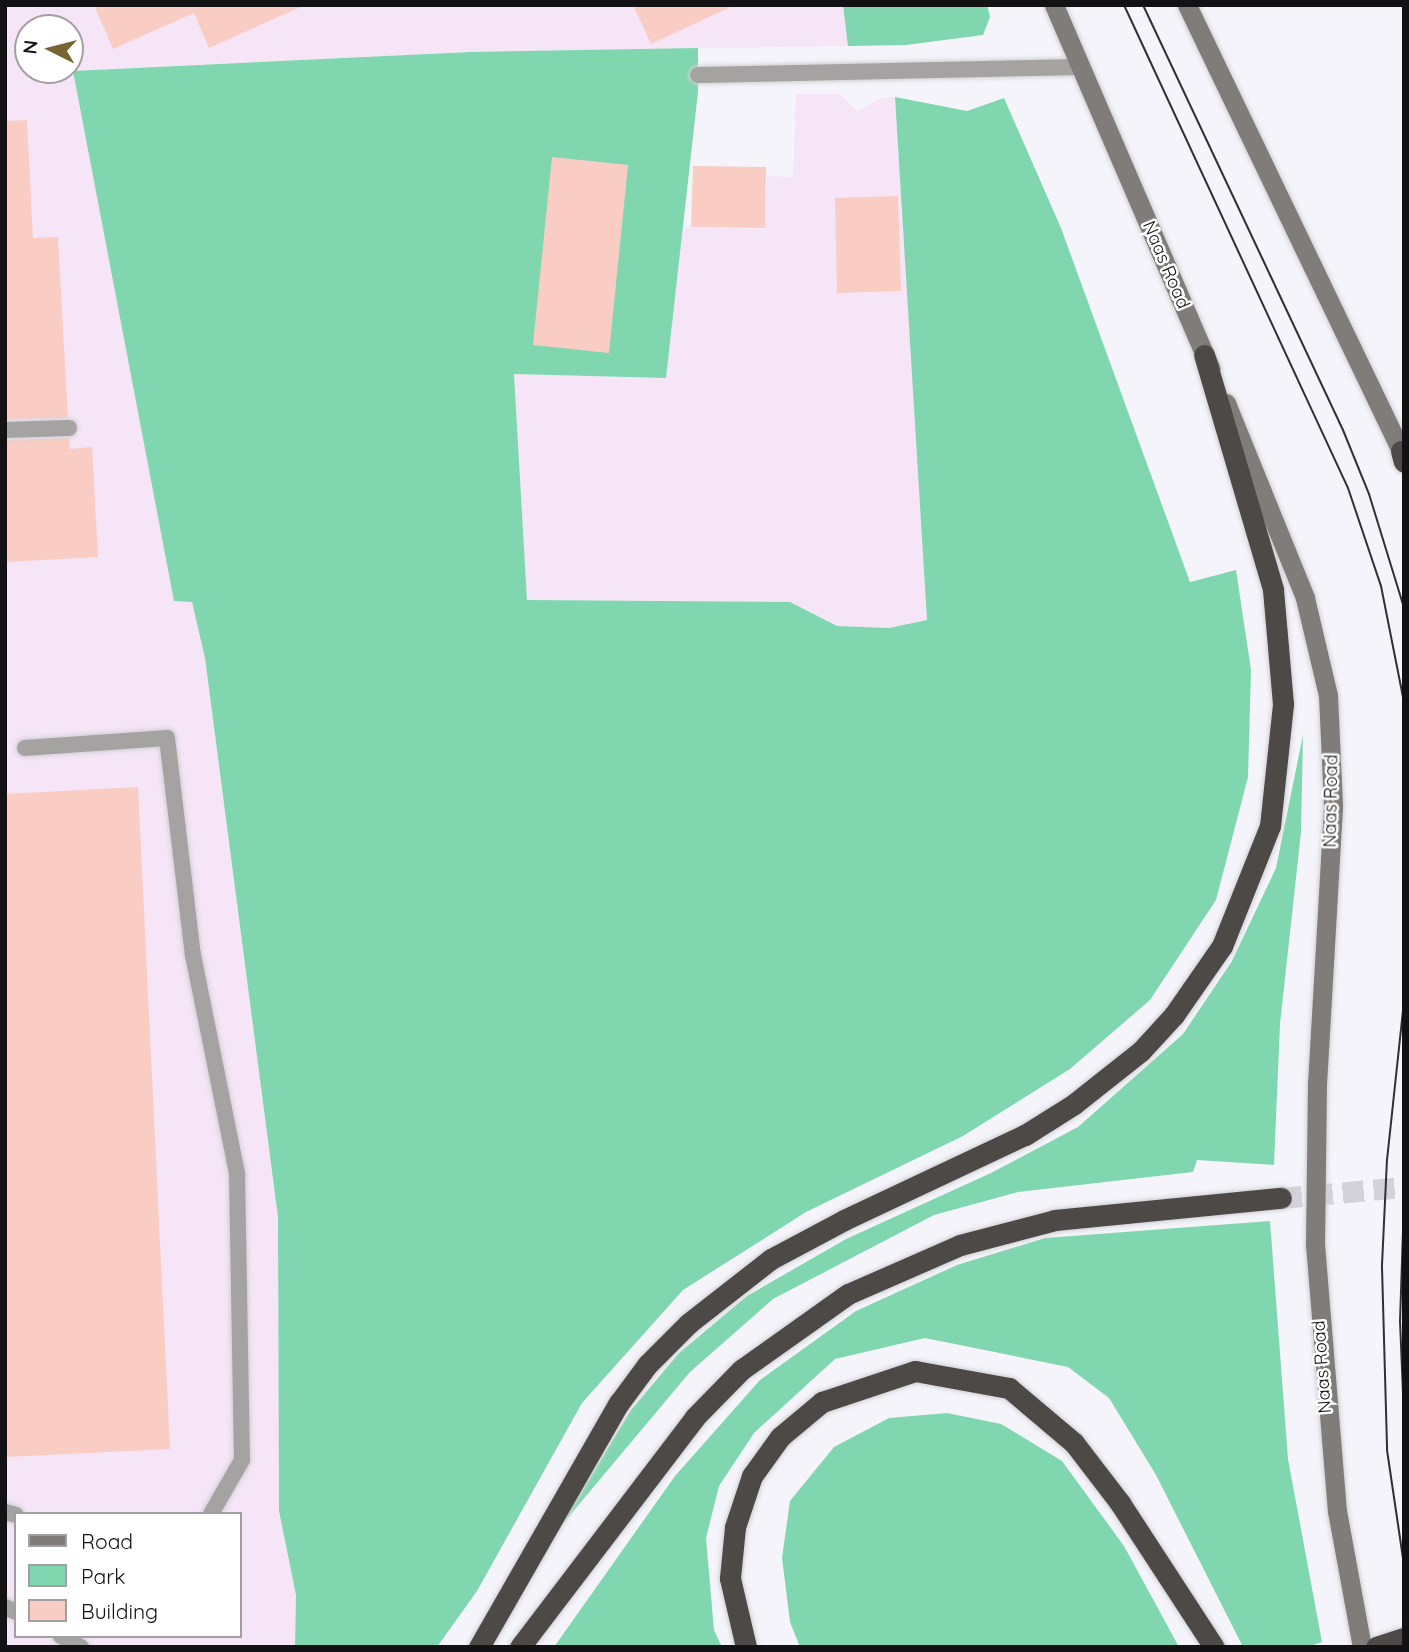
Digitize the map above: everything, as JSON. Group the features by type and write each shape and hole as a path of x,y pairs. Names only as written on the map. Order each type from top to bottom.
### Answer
{"highway":[{"path":"479,1647 619,1403 647,1365 689,1323 771,1259 844,1220 1026,1135 1083,1097 1141,1051 1174,1015 1222,946 1270,826 1283,704 1273,589 1252,506 1204,355"},
{"path":"520,1647 695,1417 741,1370 848,1294 960,1245 1055,1220 1281,1198"},
{"path":"746,1647 730,1578 735,1527 752,1476 780,1437 822,1402 915,1371 1009,1388 1074,1443 1120,1503 1214,1647"},
{"path":"1376,1647 1404,1638"}],"main road":[{"name":"Naas Road","path":"1054,5 1306,598 1328,695 1333,807 1317,1082 1315,1244 1326,1422 1362,1647"},
{"path":"1187,5 1403,456"}],"lane":[{"path":"698,75 1082,67"},
{"path":"5,429 69,428"},
{"path":"25,748 167,738 193,955 237,1174 242,1460 212,1512"},
{"path":"65,1638 81,1647"}],"shaded area":[{"path":"5,5 970,5 906,45 470,52 84,71 84,14 14,14 14,84 76,84 174,601 192,602 205,658 278,1217 279,1511 296,1595 295,1647 5,1647"},
{"path":"796,94 840,94 858,112 881,98 895,97 928,620 889,628 837,626 790,602 527,600 514,374 666,378 683,227 765,229 767,176 793,177"}],"green space":[{"path":"843,5 987,5 990,17 983,35 906,45 848,46"},
{"path":"698,48 698,92 666,378 514,374 527,600 790,602 837,626 889,628 927,620 895,97 967,111 1004,98 1061,228 1190,582 1236,570 1251,670 1248,777 1216,900 1150,1000 1070,1069 963,1136 806,1212 683,1290 582,1403 477,1591 437,1647 295,1647 296,1595 279,1511 278,1217 205,658 192,602 174,601 75,84 84,84 84,70 470,52"},
{"path":"1303,735 1301,832 1280,1024 1274,1165 1197,1160 1193,1172 1018,1192 934,1215 773,1299 690,1372 560,1527 631,1410 679,1353 747,1296 846,1239 991,1173 1078,1127 1183,1034 1232,961 1276,868"},
{"path":"1270,1221 1288,1459 1322,1642 1308,1647 1243,1647 1156,1475 1109,1398 1068,1367 925,1338 835,1359 754,1433 719,1486 706,1538 714,1630 722,1647 554,1647 675,1476 760,1380 856,1311 957,1265 1045,1238"},
{"path":"947,1413 1001,1424 1062,1461 1124,1546 1179,1647 800,1647 790,1622 782,1558 790,1501 834,1447 889,1418"}],"building":[{"path":"94,5 305,5 209,48 194,13 113,49"},
{"path":"633,5 735,5 651,44"},
{"path":"27,120 33,238 58,237 68,418 5,419 5,121"},
{"path":"552,157 628,165 609,353 533,345"},
{"path":"693,166 766,167 765,228 691,227"},
{"path":"898,196 901,291 837,293 835,198"},
{"path":"69,438 70,449 92,447 98,557 5,562 5,440"},
{"path":"138,787 170,1449 5,1457 5,794"}],"tunnel":[{"path":"1281,1198 1404,1187"}],"tram line":[{"path":"1124,5 1348,488 1381,586 1404,702"},
{"path":"1143,5 1343,430 1369,494 1404,608"},
{"path":"1404,1001 1387,1159 1382,1267 1387,1450 1404,1565"},
{"path":"1404,1201 1400,1321 1404,1415"}]}
